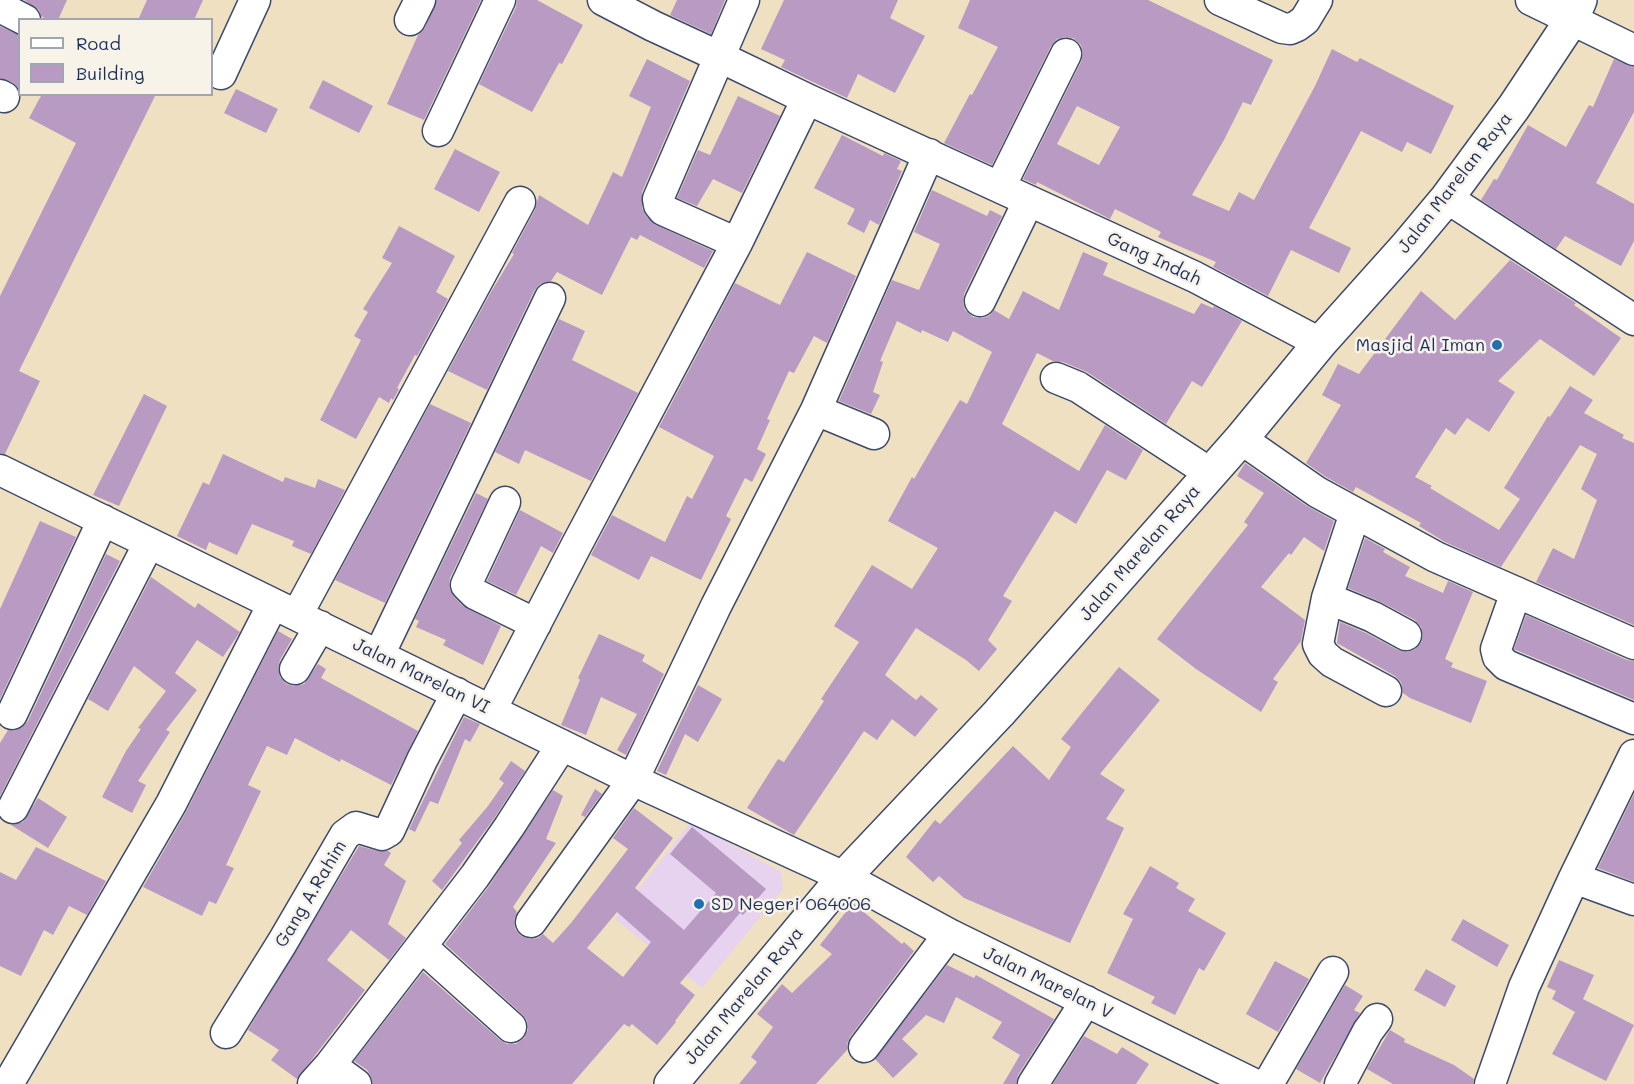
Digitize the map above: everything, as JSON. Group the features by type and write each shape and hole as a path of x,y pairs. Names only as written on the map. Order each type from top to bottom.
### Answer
{"main road":[{"name":"Jalan Marelan Raya","path":"671,1084 844,877 999,713 1240,439 1320,343 1447,198 1514,107 1576,10"}],"street":[{"path":"221,74 255,0"},
{"path":"438,131 500,0"},
{"name":"Gang Indah","path":"603,0 652,26 807,99 1195,277 1320,343"},
{"path":"737,243 663,210 659,206 658,199 744,0"},
{"path":"1220,0 1282,28 1290,29 1305,20 1317,0"},
{"path":"1531,0 1576,10 1634,50"},
{"path":"0,7 21,18"},
{"path":"992,183 1066,54"},
{"path":"491,710 737,243 807,99"},
{"path":"531,922 633,780 716,606 816,410 928,154"},
{"path":"1447,198 1634,320"},
{"path":"8,1084 171,804 296,615 520,202"},
{"path":"980,301 1028,202"},
{"path":"379,655 550,298"},
{"path":"1056,378 1078,387 1210,473"},
{"path":"816,410 874,434"},
{"path":"1240,439 1317,492 1436,556 1634,644"},
{"name":"Jalan Marelan VI","path":"0,470 633,780 844,877"},
{"path":"505,502 466,585 475,594 536,624"},
{"path":"1355,513 1327,598 1318,644 1323,654 1332,662 1386,691"},
{"path":"12,714 103,520"},
{"path":"13,808 148,543"},
{"path":"1516,592 1496,648 1498,657 1506,665 1634,719"},
{"path":"1327,598 1373,617 1406,635"},
{"path":"295,669 296,615"},
{"name":"Gang A.Rahim","path":"226,1033 345,835 356,826 382,835 389,831 457,693"},
{"path":"356,1084 322,1074 422,947 509,827 562,745"},
{"path":"1490,1084 1524,987 1634,755"},
{"name":"Jalan Marelan V","path":"844,877 949,934 1254,1084"},
{"path":"1574,878 1634,900"},
{"path":"864,1047 949,934"},
{"path":"422,947 511,1027"},
{"path":"1269,1084 1333,972"},
{"path":"1033,1084 1086,1001"},
{"path":"1340,1084 1368,1031 1377,1019"}],"shaded area":[{"name":"SD Negeri 064006","path":"691,822 781,872 783,889 702,988 615,919"}],"building":[{"path":"24,0 67,0 59,18 44,18 39,10"},
{"path":"147,0 203,0 195,18 139,18"},
{"path":"437,0 481,0 424,120 387,104 418,35 425,28"},
{"path":"517,0 537,0 583,25 532,112 479,84 516,7"},
{"path":"677,0 725,0 711,34 670,15"},
{"path":"784,0 898,0 890,18 925,36 895,93 858,74 847,98 781,67 785,60 761,49"},
{"path":"970,0 1148,0 1273,60 1251,105 1243,102 1192,195 1229,211 1239,192 1254,200 1315,86 1332,49 1357,62 1360,58 1454,106 1431,154 1407,142 1402,152 1361,131 1309,228 1351,248 1339,273 1291,250 1268,296 1213,267 1216,262 1158,237 1161,232 1115,209 1110,219 1037,182 1036,185 1023,179 1081,62 1083,54 1081,45 1073,38 1057,39 1051,46 992,165 944,143 998,47 958,28","holes":["1077,106 1120,127 1099,165 1057,144"]},
{"path":"0,26 18,35 18,88 12,82 0,78"},
{"path":"647,59 690,81 642,192 642,208 646,216 656,225 713,251 704,268 640,235 637,240 631,237 602,295 557,272 551,281 540,284 534,291 487,390 448,371 514,254 512,253 535,210 539,195 588,225 613,172 622,177 651,107 629,96"},
{"path":"1614,59 1634,67 1634,112 1596,183 1634,204 1634,241 1621,266 1565,236 1556,249 1481,200 1494,179 1497,180 1528,125 1566,147 1589,105 1593,107"},
{"path":"323,80 373,106 359,133 309,108"},
{"path":"236,89 278,109 266,133 224,113"},
{"path":"41,96 155,96 19,371 40,381 5,454 0,453 0,296 76,143 29,118"},
{"path":"738,96 780,116 742,193 713,179 697,206 677,198 698,150 710,155"},
{"path":"842,135 883,156 884,153 901,161 897,169 902,171 879,225 870,220 864,233 847,224 855,209 814,188"},
{"path":"455,149 500,172 479,212 434,189"},
{"path":"932,190 987,216 990,210 1002,216 964,294 965,310 973,317 989,316 994,310 1009,319 1023,291 1059,310 1083,252 1108,263 1103,275 1194,314 1201,303 1213,308 1214,306 1242,321 1202,387 1192,381 1166,424 1087,372 1037,353 1002,424 1079,471 1105,425 1143,450 1126,480 1107,470 1076,524 1055,511 1003,596 1012,601 988,640 997,649 979,671 916,628 885,675 916,700 921,695 938,709 915,737 892,719 877,740 864,731 794,835 747,808 778,759 784,762 824,701 821,699 859,642 834,626 872,565 912,589 938,548 888,521 912,477 914,479 960,400 967,404 992,352 953,331 948,342 922,330 921,333 897,321 880,361 883,362 873,392 880,395 871,414 839,401 892,280 919,290 940,244 914,232"},
{"path":"399,226 455,256 436,292 448,299 397,388 399,389 393,400 391,398 389,403 379,397 356,439 320,420 361,340 354,336 368,312 363,309 392,263 382,258"},
{"path":"807,252 856,276 827,343 814,336 794,373 789,371 767,419 770,420 757,449 766,454 752,482 745,478 726,516 731,519 701,580 651,556 639,580 591,555 612,515 665,542 687,496 692,499 714,456 659,427 735,283 780,305"},
{"path":"1510,260 1576,303 1574,305 1621,338 1594,376 1540,339 1498,381 1515,392 1489,432 1467,418 1455,435 1446,428 1415,477 1499,530 1520,499 1504,488 1548,416 1550,417 1570,386 1593,400 1584,413 1624,435 1622,438 1634,443 1634,625 1536,582 1553,548 1574,559 1597,500 1581,489 1597,454 1580,445 1501,567 1445,542 1419,526 1421,523 1356,487 1353,492 1306,463 1341,405 1322,395 1338,364 1359,374 1421,291 1455,320"},
{"path":"559,319 585,331 572,360 638,393 591,481 525,450 519,464 495,452"},
{"path":"144,394 167,406 119,506 93,495"},
{"path":"430,404 471,423 385,603 335,580"},
{"path":"223,454 283,482 285,477 315,488 318,479 345,490 311,554 292,546 294,541 252,524 237,555 209,542 206,550 177,536 203,482 209,485"},
{"path":"1245,463 1307,506 1334,521 1324,551 1304,537 1291,555 1289,553 1261,587 1305,620 1301,641 1273,679 1278,682 1261,712 1196,669 1157,639 1248,525 1244,522 1264,493 1237,476"},
{"path":"476,493 488,499 450,578 449,587 454,597 463,606 501,626 483,665 443,645 446,640 416,627 419,621 415,619"},
{"path":"520,510 563,533 553,553 541,546 516,595 487,581"},
{"path":"40,521 76,537 0,699 0,609"},
{"path":"1365,538 1385,549 1383,552 1410,567 1405,576 1443,593 1448,581 1473,592 1445,659 1453,663 1451,667 1487,681 1471,723 1410,698 1403,693 1401,682 1395,676 1337,643 1340,622 1398,650 1406,652 1414,650 1421,643 1423,635 1421,627 1415,620 1348,588"},
{"path":"106,554 120,561 0,796 0,743 8,730 14,731 21,728 28,721"},
{"path":"151,577 195,608 198,603 240,632 223,657 197,640 175,673 197,690 166,730 170,732 138,781 146,785 132,813 102,797 126,751 141,729 138,728 166,691 134,666 108,711 88,699"},
{"path":"1526,615 1627,660 1634,661 1634,700 1514,649"},
{"path":"278,631 292,639 278,668 280,677 286,684 294,686 304,684 318,664 326,669 321,678 418,731 391,785 295,738 287,755 267,746 248,785 261,791 226,865 234,868 216,904 209,901 202,916 143,887 186,812"},
{"path":"599,634 645,655 642,661 664,674 626,755 617,750 637,714 601,697 586,735 561,725 580,680 578,678"},
{"path":"1119,667 1160,700 1100,774 1125,790 1106,819 1124,828 1070,943 964,898 939,876 933,882 906,857 935,820 940,824 1013,746 1049,780 1071,747 1061,739"},
{"path":"698,685 722,699 698,742 685,734 666,775 657,771"},
{"path":"464,717 480,724 470,742 465,739 438,804 430,801 415,832 409,829"},
{"path":"511,761 525,771 442,890 432,881 462,843 459,840 504,783 499,779"},
{"path":"595,789 602,794 585,817 581,815"},
{"path":"553,790 563,796 546,839 556,843 513,907 517,912 514,920 515,929 521,936 530,939 538,938 543,934 553,943 571,923 628,849 613,838 634,808 673,838 635,888 684,930 716,893 670,854 692,827 766,889 743,915 740,913 680,983 695,995 657,1045 632,1024 629,1027 624,1024 572,1084 373,1084 367,1070 354,1061 423,972 500,1040 507,1044 516,1044 524,1038 528,1030 527,1021 523,1015 445,944 489,886","holes":["617,912 651,942 623,977 587,948"]},
{"path":"1634,794 1634,882 1598,868"},
{"path":"38,798 67,817 48,848 11,825 23,822"},
{"path":"359,846 391,853 384,865 406,881 388,924 406,938 389,960 351,930 327,960 365,990 297,1079 271,1060 279,1050 248,1030"},
{"path":"36,847 106,881 87,915 69,906 53,935 44,930 21,976 0,966 0,872 16,880"},
{"path":"1150,866 1179,883 1176,888 1195,899 1188,911 1226,933 1204,971 1199,968 1175,1015 1151,1003 1155,997 1107,973 1133,919 1123,914"},
{"path":"853,903 902,944 904,942 914,951 850,1037 847,1050 816,1084 739,1084 757,1062 751,1057 773,1027 757,1014 782,984 792,993 832,954 820,945"},
{"path":"1463,919 1509,945 1497,967 1451,940"},
{"path":"1559,960 1594,975 1583,999 1634,1025 1606,1081 1552,1054 1575,1012 1552,999 1556,991 1547,987"},
{"path":"1275,961 1309,979 1278,1032 1246,1014"},
{"path":"947,965 974,978 976,975 1054,1019 1018,1075 1016,1084 1003,1084 1020,1055 992,1038 1002,1022 956,997 944,1023 926,1015 902,1039 918,1054 893,1078 875,1059"},
{"path":"1426,969 1456,986 1445,1007 1414,990"},
{"path":"1345,985 1363,996 1354,1010 1360,1013 1320,1083 1296,1069"},
{"path":"1390,1030 1405,1039 1404,1042 1454,1065 1474,1079 1473,1084 1393,1084 1367,1069"},
{"path":"1084,1036 1117,1054 1122,1047 1149,1064 1136,1084 1053,1084"}],"place":[{"name":"Masjid Al Iman","path":"1497,345"},
{"name":"SD Negeri 064006","path":"699,904"}]}
